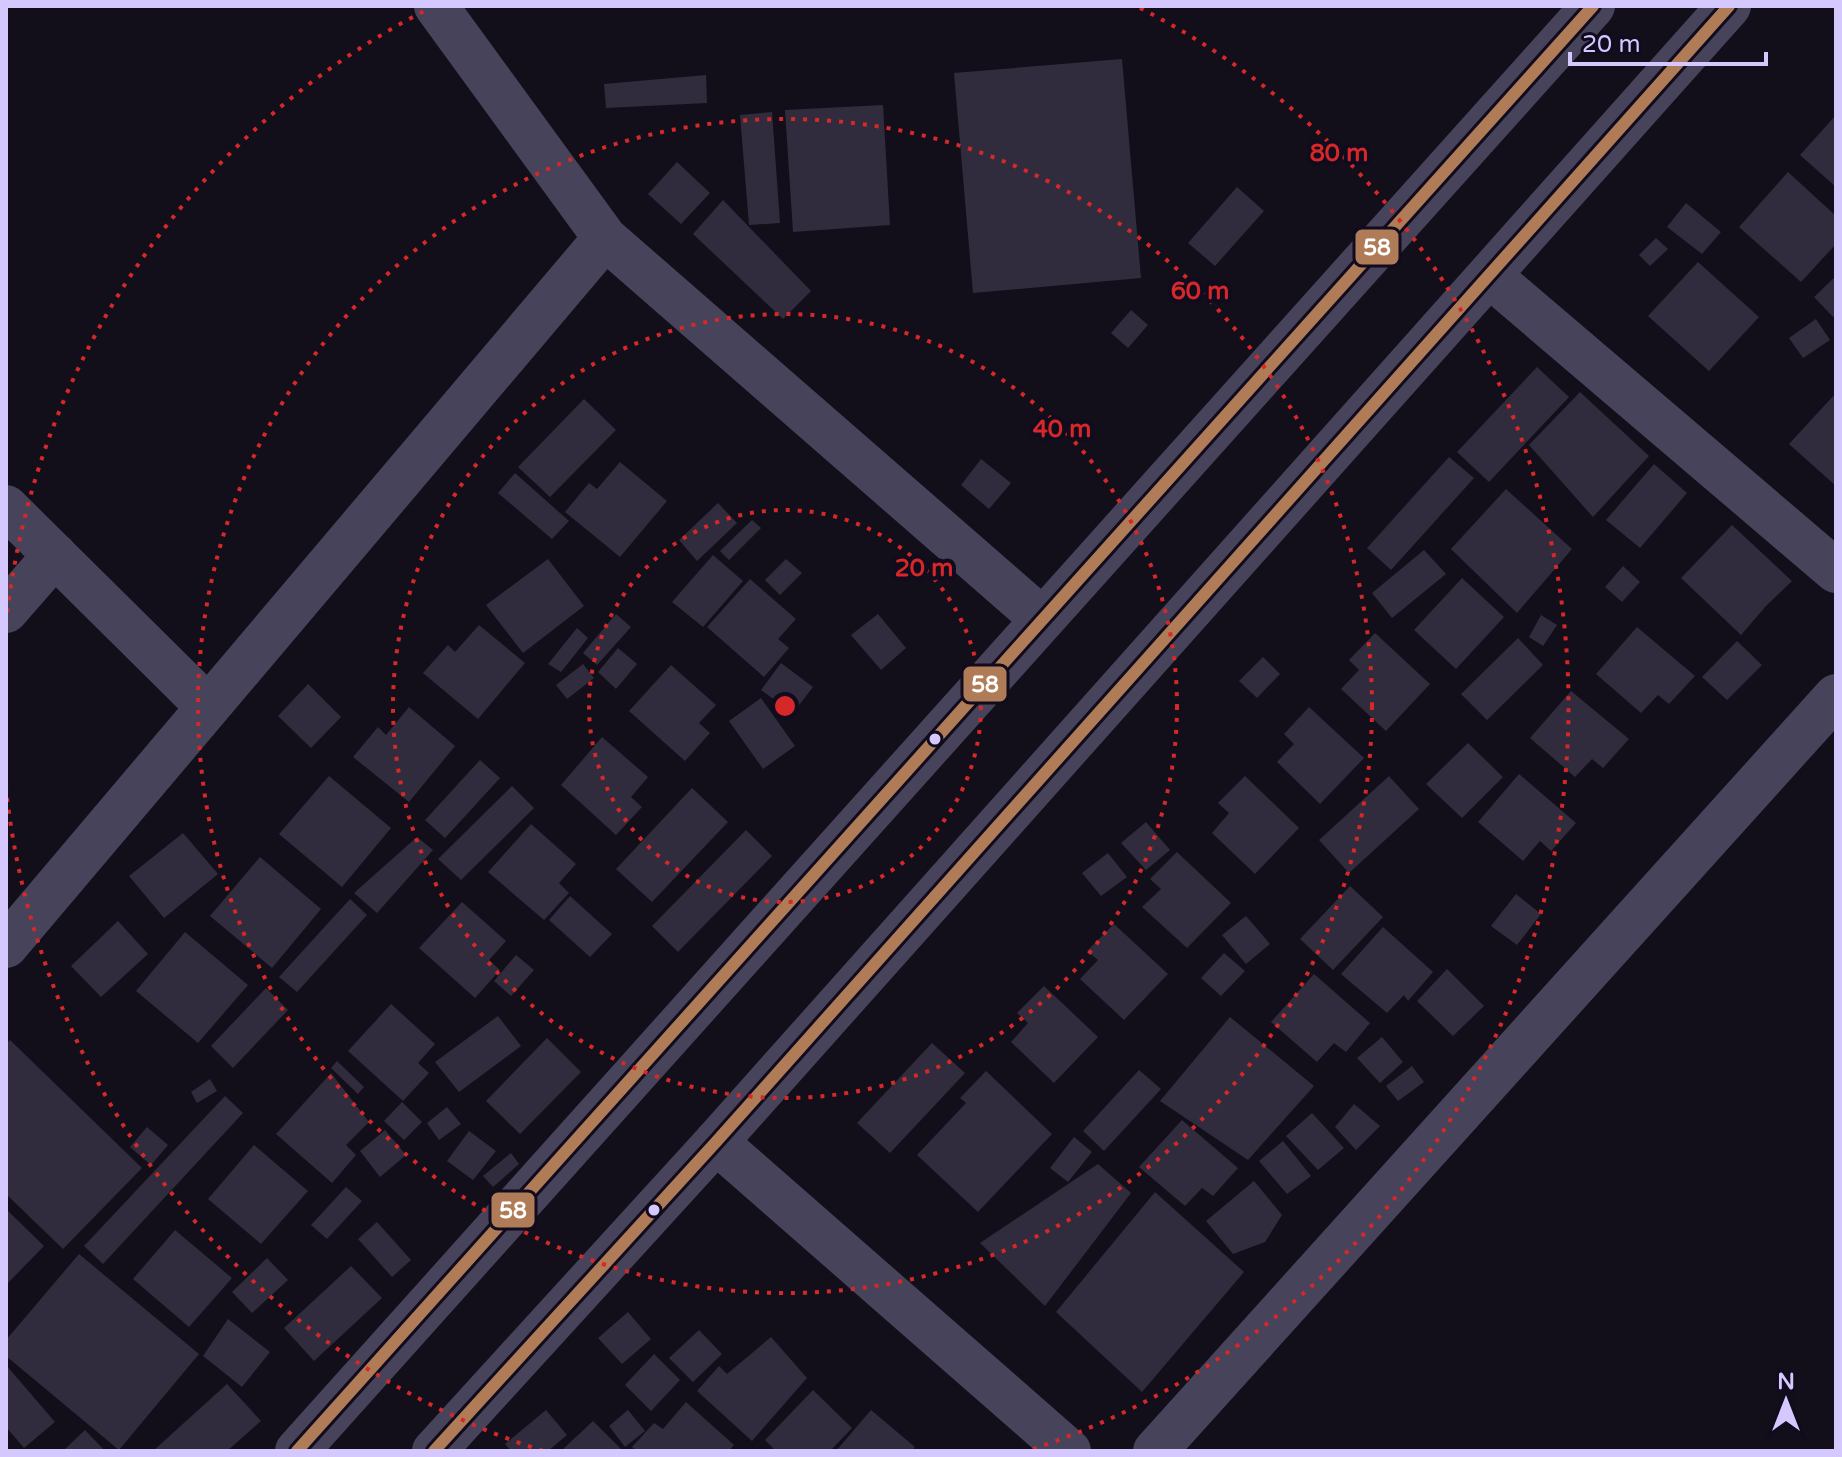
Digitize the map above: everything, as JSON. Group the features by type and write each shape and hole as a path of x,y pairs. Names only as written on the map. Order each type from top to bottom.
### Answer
{"street":[{"path":"436,6 605,238 1041,618"},
{"path":"297,1451 1593,6"},
{"path":"434,1451 716,1142 1729,6"},
{"path":"6,946 605,238"},
{"path":"1490,276 1836,571"},
{"path":"6,507 208,707"},
{"path":"6,611 55,555"},
{"path":"1155,1451 1836,696"},
{"path":"716,1142 1069,1451"}],"building":[{"path":"1122,59 1141,278 973,293 954,73"},
{"path":"706,75 707,103 606,108 604,84"},
{"path":"883,105 890,225 793,232 785,110"},
{"path":"772,112 780,223 749,225 740,115"},
{"path":"1836,115 1836,187 1800,155"},
{"path":"677,162 710,193 681,224 648,194"},
{"path":"1788,172 1836,216 1836,244 1801,282 1739,227"},
{"path":"1237,187 1264,211 1215,266 1188,243"},
{"path":"723,200 811,291 783,319 693,234"},
{"path":"1686,203 1721,232 1702,254 1667,227"},
{"path":"1656,238 1668,249 1650,266 1639,255"},
{"path":"1698,262 1759,317 1709,371 1648,316"},
{"path":"1836,276 1836,314 1833,317 1814,297"},
{"path":"1131,310 1148,325 1128,348 1111,333"},
{"path":"1816,319 1830,340 1803,358 1789,338"},
{"path":"1537,367 1569,397 1489,482 1457,452"},
{"path":"1580,392 1649,456 1593,517 1529,445"},
{"path":"1836,393 1836,486 1789,444"},
{"path":"584,399 616,430 550,497 518,467"},
{"path":"1449,457 1474,478 1391,570 1367,548"},
{"path":"981,459 1011,483 989,509 961,485"},
{"path":"620,462 667,501 620,557 565,512 589,483 597,489"},
{"path":"1654,464 1687,493 1640,548 1606,520"},
{"path":"515,473 569,521 552,539 498,493"},
{"path":"1506,489 1572,549 1517,613 1451,549"},
{"path":"718,503 737,523 697,561 679,540"},
{"path":"752,520 761,528 729,560 720,551"},
{"path":"1732,525 1792,581 1741,635 1681,578"},
{"path":"1424,550 1446,574 1392,618 1372,593"},
{"path":"713,555 743,581 703,627 672,602"},
{"path":"548,559 584,606 523,653 486,605"},
{"path":"786,559 802,573 780,595 765,580"},
{"path":"1623,566 1640,582 1622,602 1605,587"},
{"path":"1462,578 1504,617 1456,669 1414,630"},
{"path":"750,579 796,619 778,639 789,648 764,677 707,627"},
{"path":"616,614 631,627 597,665 583,653"},
{"path":"878,614 906,648 881,670 851,635"},
{"path":"1541,615 1557,625 1543,646 1529,637"},
{"path":"479,625 525,663 478,719 423,673 448,645 455,652"},
{"path":"1637,627 1695,676 1669,704 1658,695 1641,713 1596,674"},
{"path":"577,628 588,638 561,672 548,664"},
{"path":"1375,633 1430,684 1386,731 1341,689 1359,670 1349,660"},
{"path":"1518,638 1543,665 1487,720 1461,694"},
{"path":"1737,641 1762,665 1727,700 1702,677"},
{"path":"618,648 637,664 616,689 598,672"},
{"path":"1263,657 1280,674 1257,698 1239,681"},
{"path":"781,663 813,687 793,713 761,690"},
{"path":"583,664 594,678 567,699 556,685"},
{"path":"671,665 716,705 699,723 710,733 685,761 629,711"},
{"path":"308,684 341,717 311,748 278,716"},
{"path":"1571,691 1629,739 1603,768 1592,759 1575,777 1530,738"},
{"path":"761,698 795,746 763,769 729,721"},
{"path":"409,707 455,746 409,802 353,757 378,727 386,735"},
{"path":"1309,707 1364,758 1320,804 1277,762 1294,744 1284,734"},
{"path":"602,737 648,777 631,797 642,807 616,835 561,785"},
{"path":"1468,743 1503,777 1462,818 1426,784"},
{"path":"480,760 500,778 445,838 425,820"},
{"path":"1519,774 1576,823 1551,851 1540,841 1523,861 1478,822"},
{"path":"329,776 391,828 342,887 279,834"},
{"path":"1245,776 1299,828 1255,874 1212,833 1229,813 1218,803"},
{"path":"1389,776 1419,809 1349,873 1319,840"},
{"path":"512,786 534,808 461,880 438,859"},
{"path":"692,788 728,822 652,902 616,869"},
{"path":"1146,822 1170,850 1146,870 1121,843"},
{"path":"531,824 576,864 559,883 569,893 544,920 488,872"},
{"path":"746,830 772,856 678,952 652,926"},
{"path":"183,833 218,874 164,918 129,876"},
{"path":"417,837 433,850 377,913 354,893"},
{"path":"1177,852 1231,903 1187,948 1142,907 1161,889 1150,879"},
{"path":"1108,853 1127,877 1101,896 1082,873"},
{"path":"260,857 321,909 272,968 210,916"},
{"path":"1350,886 1383,917 1333,970 1300,939"},
{"path":"1516,894 1541,914 1517,945 1491,926"},
{"path":"570,896 612,934 590,957 549,920"},
{"path":"350,899 367,915 297,992 279,977"},
{"path":"462,902 506,941 489,960 500,970 475,998 419,948"},
{"path":"1246,916 1270,944 1246,964 1222,935"},
{"path":"118,921 148,954 101,997 71,966"},
{"path":"1114,924 1168,974 1124,1020 1080,979 1098,960 1087,951"},
{"path":"1383,927 1433,972 1408,1001 1404,995 1387,1013 1341,974"},
{"path":"185,932 248,985 198,1043 136,991"},
{"path":"1224,953 1245,971 1221,996 1201,978"},
{"path":"516,955 534,970 511,996 494,981"},
{"path":"1447,969 1484,1006 1453,1036 1417,1001"},
{"path":"1314,974 1370,1023 1346,1052 1334,1043 1317,1062 1271,1022"},
{"path":"1044,986 1098,1037 1054,1083 1011,1042 1028,1023 1017,1013"},
{"path":"266,988 288,1010 233,1068 211,1046"},
{"path":"391,1004 435,1044 418,1063 429,1073 403,1101 348,1051"},
{"path":"498,1016 521,1046 459,1092 435,1062"},
{"path":"1230,1017 1314,1086 1248,1160 1160,1101"},
{"path":"1382,1037 1403,1062 1380,1083 1357,1058"},
{"path":"547,1038 581,1072 520,1134 486,1101"},
{"path":"10,1040 142,1168 63,1249 6,1194 6,1044"},
{"path":"932,1043 965,1073 890,1153 857,1123"},
{"path":"337,1061 364,1087 358,1094 331,1068"},
{"path":"1412,1066 1424,1082 1398,1101 1386,1086"},
{"path":"1139,1070 1161,1089 1104,1151 1083,1131"},
{"path":"986,1071 1052,1134 978,1212 917,1155 966,1103 960,1098"},
{"path":"331,1073 369,1122 346,1145 356,1155 332,1183 276,1134"},
{"path":"210,1079 217,1091 197,1103 191,1092"},
{"path":"225,1096 243,1113 103,1264 84,1246"},
{"path":"402,1102 422,1122 404,1140 384,1121"},
{"path":"1354,1104 1380,1126 1356,1150 1335,1127"},
{"path":"447,1107 461,1124 439,1140 427,1123"},
{"path":"1312,1113 1344,1148 1318,1170 1286,1136"},
{"path":"1182,1120 1238,1168 1213,1196 1202,1188 1185,1206 1139,1167"},
{"path":"147,1127 168,1145 151,1165 130,1147"},
{"path":"385,1130 406,1155 380,1177 360,1151"},
{"path":"469,1131 496,1151 473,1180 447,1161"},
{"path":"1074,1137 1092,1152 1068,1182 1050,1168"},
{"path":"1283,1141 1311,1176 1287,1194 1259,1161"},
{"path":"254,1145 308,1191 261,1244 208,1199"},
{"path":"511,1153 519,1164 493,1187 483,1176"},
{"path":"1098,1164 1131,1193 1045,1306 980,1243"},
{"path":"1254,1181 1282,1215 1265,1242 1233,1254 1206,1221"},
{"path":"346,1187 362,1201 327,1239 311,1225"},
{"path":"1155,1192 1244,1272 1142,1392 1056,1312"},
{"path":"6,1209 44,1246 6,1285"},
{"path":"377,1222 411,1260 392,1277 358,1239"},
{"path":"175,1230 232,1278 189,1327 133,1279"},
{"path":"79,1254 199,1354 119,1450 6,1356 6,1340"},
{"path":"267,1258 288,1280 252,1313 232,1292"},
{"path":"351,1266 382,1298 314,1361 284,1328"},
{"path":"628,1312 651,1339 622,1364 598,1338"},
{"path":"228,1319 270,1352 242,1387 203,1356"},
{"path":"699,1330 722,1354 693,1382 669,1358"},
{"path":"771,1337 807,1378 752,1441 697,1391 719,1366 727,1374"},
{"path":"654,1354 680,1380 651,1411 625,1385"},
{"path":"6,1365 55,1422 24,1448 6,1427"},
{"path":"227,1384 261,1421 227,1451 153,1451"},
{"path":"813,1390 852,1428 830,1451 776,1451 765,1440"},
{"path":"686,1402 734,1445 729,1451 637,1451 632,1447 654,1423 663,1429"},
{"path":"546,1410 567,1435 548,1451 511,1451 505,1444"},
{"path":"628,1410 645,1431 625,1447 609,1426"},
{"path":"871,1410 915,1447 911,1451 836,1451"},
{"path":"593,1421 623,1451 561,1451"},
{"path":"85,1430 105,1451 63,1451"}],"transit line":[{"name":"58","path":"297,1451 1593,6"},
{"name":"58","path":"434,1451 716,1142 1729,6"}]}
